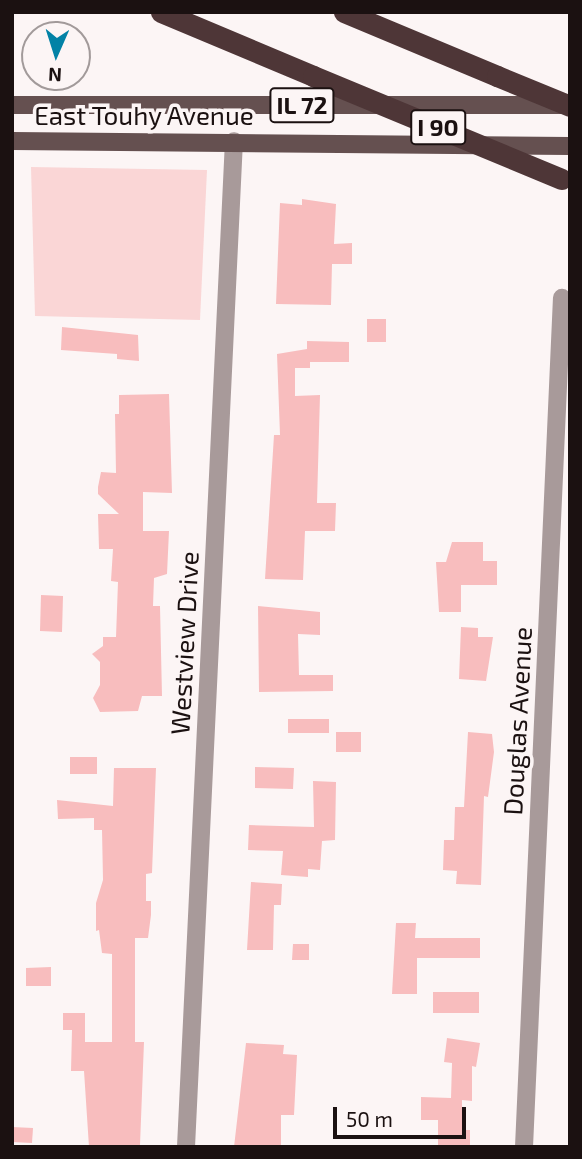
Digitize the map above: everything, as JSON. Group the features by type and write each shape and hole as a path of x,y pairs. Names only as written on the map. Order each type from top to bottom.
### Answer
{"highway":[{"name":"I 90","path":"161,12 566,181"},
{"path":"344,12 570,105"}],"main road":[{"name":"East Touhy Avenue","path":"12,105 570,105"},
{"name":"East Touhy Avenue","path":"12,141 570,146"}],"street":[{"name":"Westview Drive","path":"186,1147 234,141"},
{"name":"Douglas Avenue","path":"524,1147 562,462 562,298"}],"shaded area":[{"path":"31,167 207,170 200,320 35,316"}],"building":[{"path":"302,199 336,204 334,244 352,243 352,264 332,264 331,305 276,304 280,203 302,205"},
{"path":"367,319 386,319 386,342 367,342"},
{"path":"62,327 138,335 139,361 117,359 117,354 61,350"},
{"path":"307,341 349,342 349,362 310,362 310,368 295,368 295,396 320,395 317,503 336,503 335,531 305,531 303,580 265,579 274,435 280,435 277,354 307,349"},
{"path":"169,394 172,493 143,492 143,531 169,531 167,574 154,578 153,606 160,606 162,696 142,696 138,711 100,712 93,698 100,685 100,662 92,654 103,646 103,637 116,637 118,582 111,581 113,549 99,549 98,514 119,514 98,494 101,472 116,473 115,414 119,414 119,395"},
{"path":"452,542 483,542 483,561 497,561 497,585 461,585 461,612 439,612 436,562 446,562"},
{"path":"41,595 63,596 62,632 40,631"},
{"path":"258,606 320,612 320,635 298,634 299,675 333,675 333,691 259,692"},
{"path":"461,627 478,628 478,637 493,637 486,681 459,679"},
{"path":"288,719 329,719 329,733 288,733"},
{"path":"336,732 361,732 361,752 336,752"},
{"path":"468,732 492,734 494,752 488,797 484,796 481,885 456,884 457,871 443,870 444,840 454,840 455,807 464,807"},
{"path":"70,757 97,757 97,774 70,774"},
{"path":"255,767 294,768 293,789 255,788"},
{"path":"114,768 156,768 152,873 146,874 146,901 151,901 151,915 148,938 135,938 135,1042 144,1042 140,1145 89,1147 84,1071 71,1071 72,1030 63,1030 63,1013 85,1013 85,1042 112,1042 112,954 102,953 99,930 96,931 96,903 103,880 102,830 94,830 94,818 58,819 57,800 113,806"},
{"path":"313,781 336,782 335,840 322,841 320,870 308,869 308,877 281,875 283,851 248,850 249,825 314,827"},
{"path":"251,882 282,884 281,905 274,905 273,950 247,950"},
{"path":"396,923 416,923 415,938 480,938 480,958 417,958 417,994 392,994"},
{"path":"293,944 309,944 309,960 292,960"},
{"path":"51,967 51,986 26,986 26,968"},
{"path":"433,992 479,992 479,1013 433,1013"},
{"path":"447,1038 480,1043 476,1067 472,1066 472,1101 462,1100 462,1130 470,1130 470,1147 438,1147 438,1120 421,1120 421,1097 451,1098 452,1063 444,1062"},
{"path":"246,1043 284,1045 283,1054 297,1055 294,1115 281,1115 281,1147 234,1147"},
{"path":"12,1127 33,1128 32,1143 12,1142"}]}
